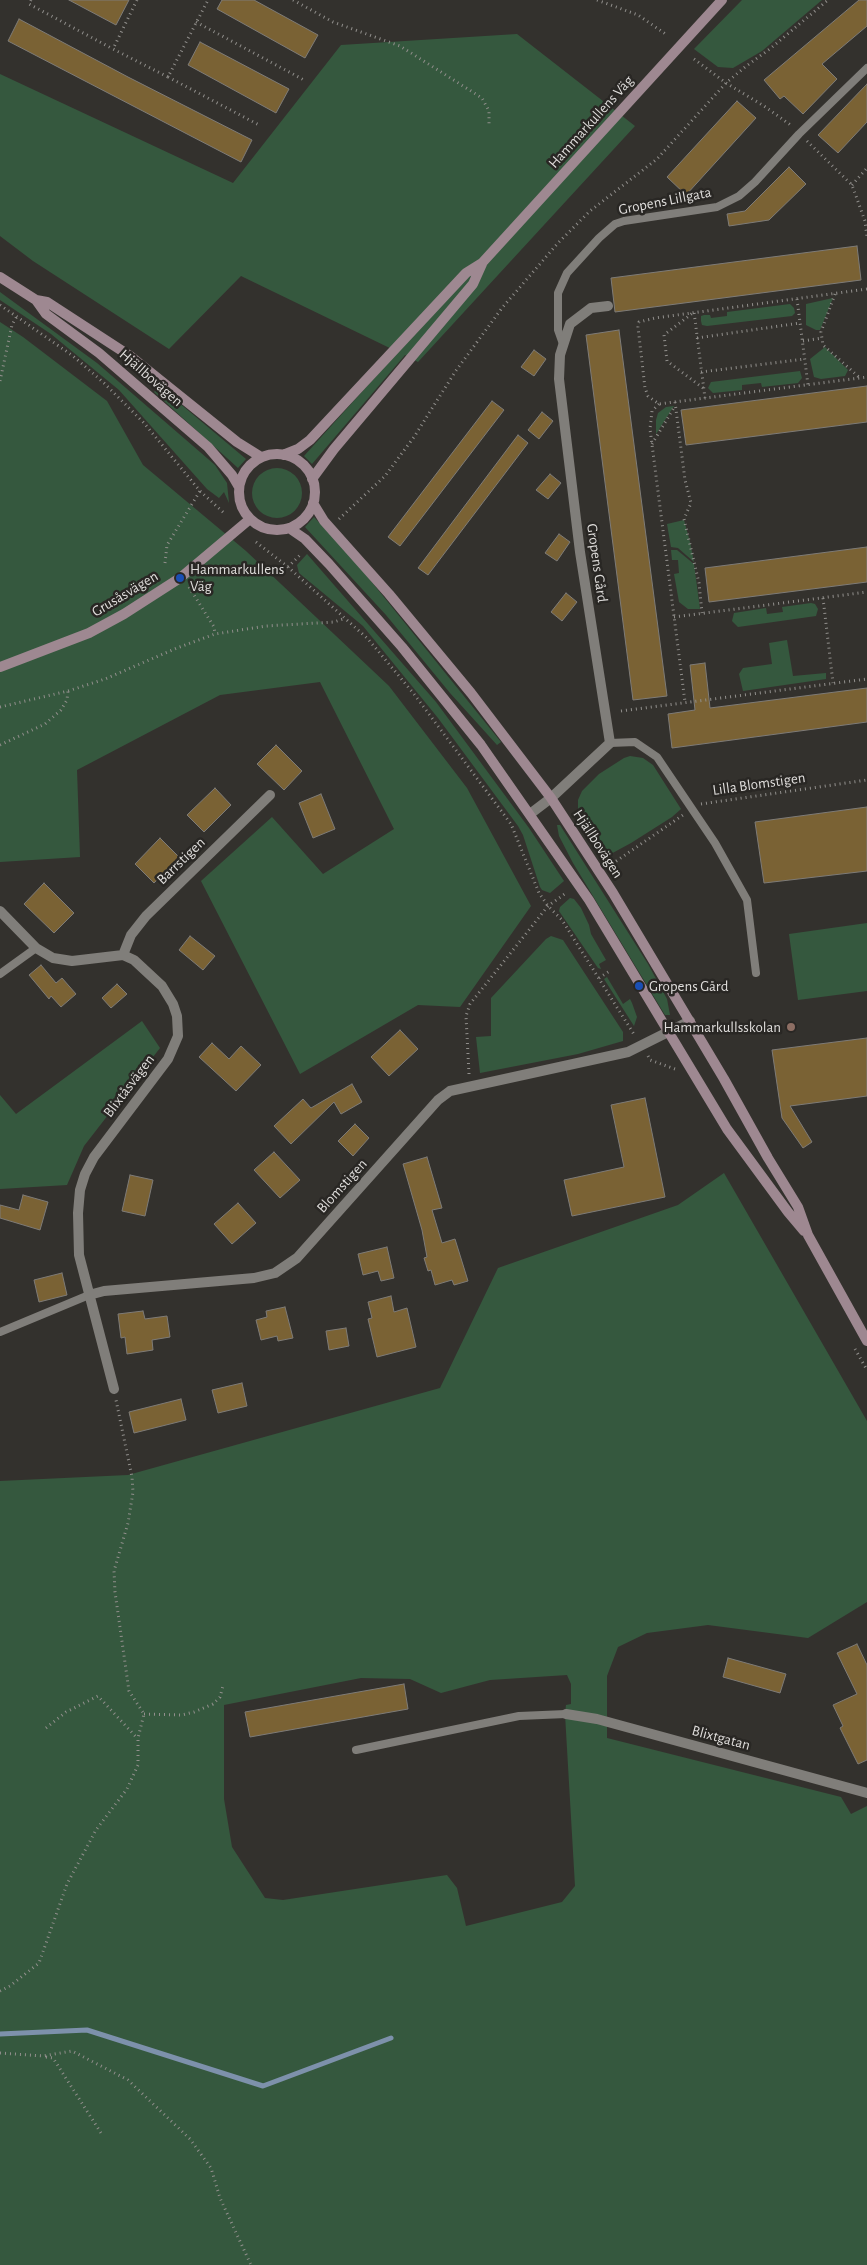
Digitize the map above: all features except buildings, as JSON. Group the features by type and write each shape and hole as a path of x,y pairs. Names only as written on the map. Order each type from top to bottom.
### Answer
{"street":[{"name":"Hammarkullens Väg","path":"283,455 310,440 466,273 482,263 722,0"},
{"name":"Hammarkullens Väg","path":"312,479 334,449 473,284 482,263"},
{"name":"Hjällbovägen","path":"0,277 36,300 46,314 99,353 208,447 232,475 239,487"},
{"name":"Hjällbovägen","path":"36,300 47,302 130,356 237,442 261,457"},
{"name":"Gropens Gård","path":"608,306 591,308 570,324 562,344 559,379 580,552 610,743"},
{"path":"272,454 283,455 294,458 303,464 312,479 315,491 313,503 302,520 289,528 280,530 266,529 250,519 241,504 239,487 248,467 261,457 272,454"},
{"name":"Hjällbovägen","path":"313,503 324,520 390,594 471,693 551,798 613,893 798,1206 808,1235 867,1341"},
{"name":"Grusåsvägen","path":"0,667 89,633 124,614 180,578 250,519"},
{"name":"Hjällbovägen","path":"289,528 304,539 329,564 402,647 481,745 588,900 727,1129 788,1212 808,1235"},
{"path":"530,814 551,798 610,743"},
{"name":"Barrstigen","path":"123,955 131,935 146,916 270,795"},
{"path":"0,911 43,954 61,960 91,960 123,955"},
{"name":"Blixtåsvägen","path":"114,1389 78,1250 80,1190 85,1174 94,1157 168,1059 178,1036 177,1016 173,1004 162,986 147,970 123,955"},
{"name":"Blomstigen","path":"89,1295 104,1291 254,1278 275,1273 297,1258 438,1100 450,1091 628,1052 668,1034 690,1021"},
{"name":"Blixtgatan","path":"566,1714 597,1720 867,1793"}],"lane":[{"name":"Gropens Lillgata","path":"562,344 558,330 558,293 567,273 599,238 616,224 624,221 717,207 729,202 755,182 799,134 867,68"},
{"path":"610,743 635,742 657,757 692,809 748,900 756,973"},
{"path":"0,974 36,948"},
{"name":"Blomstigen","path":"0,1332 89,1295"},
{"path":"356,1750 519,1716 566,1714"}],"path":[{"path":"32,0 29,4 259,125"},
{"path":"113,49 137,0"},
{"path":"168,77 208,0"},
{"path":"293,0 333,22 400,46 482,98 489,111 489,125"},
{"path":"597,0 638,15 667,35"},
{"path":"338,519 385,476 400,457 461,364 502,308 534,270 590,211 657,160 726,83 828,0"},
{"path":"196,22 304,80"},
{"path":"694,58 726,83 764,106 799,134 852,185 865,220 867,237"},
{"path":"852,185 867,168"},
{"path":"867,289 655,318 639,322 638,327 645,388 648,396 659,404 675,404 704,398 867,377"},
{"path":"835,294 821,332 823,345 861,378"},
{"path":"797,299 808,385"},
{"path":"0,305 73,356 104,383 144,423 200,491 224,513"},
{"path":"694,312 704,398"},
{"path":"694,312 664,335 667,362 703,388"},
{"path":"0,381 12,325 17,316"},
{"path":"697,338 800,323"},
{"path":"803,341 822,338"},
{"path":"701,372 805,359"},
{"path":"659,404 652,410 650,418 652,445 685,702"},
{"path":"652,445 675,404"},
{"path":"675,404 685,480 691,503 684,519 699,584 702,613"},
{"path":"165,563 167,545 200,491"},
{"path":"256,542 288,567 368,639 414,694 512,824 519,839 531,878 548,906 562,920 599,978 611,970"},
{"path":"288,567 304,552"},
{"path":"189,587 214,627 216,634"},
{"path":"674,617 867,592"},
{"path":"823,598 833,683"},
{"path":"0,707 68,691 105,679 177,648 216,634 266,626 334,622 346,618"},
{"path":"621,711 867,679"},
{"path":"0,745 45,724 62,710 67,700 68,691"},
{"name":"Lilla Blomstigen","path":"612,864 702,804 867,780"},
{"path":"471,1087 467,1009 548,906 566,893"},
{"path":"0,1991 10,1986 39,1963 67,1884 96,1830 127,1789 138,1766 138,1738 144,1714 129,1691 115,1592 114,1571 128,1523 133,1492 132,1477 114,1389"},
{"path":"144,1714 182,1715 194,1712 213,1704 220,1697 223,1686"},
{"path":"46,1728 66,1712 98,1696 138,1738"},
{"path":"43,2056 72,2051 128,2080 190,2139 211,2168 220,2198 251,2265"},
{"path":"0,2053 53,2058 102,2133"}],"green space":[{"path":"742,0 822,0 762,51 733,68 718,67 694,49"},
{"path":"517,34 635,126 418,362 405,355 312,464 304,456 398,352 241,276 169,349 33,261 0,236 0,74 233,183 341,45"},
{"path":"0,292 97,363 215,465 227,483 229,503 224,492 219,498 207,489 119,390 51,334 0,300"},
{"path":"833,298 820,330 806,325 806,304"},
{"path":"790,304 794,308 795,313 792,316 707,326 702,325 701,321 701,316 704,315 710,315 711,318 727,316 727,312"},
{"path":"0,322 23,337 107,401 143,465 246,551 389,686 467,788 531,906 460,1007 418,1005 300,1074 201,881 272,817 323,874 394,829 320,682 220,695 77,770 80,857 0,862"},
{"path":"825,347 848,370 845,376 821,379 814,377 810,359"},
{"path":"800,371 802,378 798,383 762,387 761,383 742,385 742,390 713,393 708,388 711,382"},
{"path":"159,386 246,459 238,468 154,392"},
{"path":"674,406 656,434 658,413 666,407"},
{"path":"277,468 286,470 297,479 302,493 300,502 291,513 277,518 268,516 257,507 252,493 254,484 263,473"},
{"path":"314,517 358,565 501,742 497,745 450,693 386,615 305,527"},
{"path":"684,520 694,562 678,548 671,547 667,524"},
{"path":"671,550 677,550 694,564 700,609 688,609 679,602 674,574 679,573 678,560 672,560"},
{"path":"307,554 436,702 529,828 564,881 550,893 542,890 540,887 523,835 518,826 438,718 363,626 299,573 297,565"},
{"path":"815,604 818,609 816,616 738,627 732,621 734,613 766,608 767,614 783,612 782,607"},
{"path":"787,640 793,676 826,673 826,679 743,691 739,674 743,668 772,664 769,643"},
{"path":"630,756 643,758 653,765 681,809 672,817 631,843 607,856 601,856 583,823 578,810 578,800 582,791 599,774"},
{"path":"557,825 560,825 648,964 667,999 670,1015 665,1015 573,863 559,836"},
{"path":"570,898 574,899 581,908 591,934 606,960 599,964 601,969 598,968 559,911 560,907"},
{"path":"867,923 867,991 798,1000 789,934"},
{"path":"551,936 563,940 623,1032 623,1041 578,1054 480,1073 476,1037 491,1036 491,998 546,939"},
{"path":"607,977 623,1004 630,999 637,1017 634,1026 604,979"},
{"path":"142,1021 160,1048 84,1146 67,1185 0,1189 0,1095 16,1114"},
{"path":"724,1173 867,1421 867,1602 808,1638 708,1625 647,1633 618,1647 607,1676 607,1738 841,1797 851,1814 867,1806 867,2265 0,2265 0,1481 128,1475 440,1388 498,1268 678,1205","holes":["567,1675 571,1684 571,1704 566,1705 565,1714 575,1886 562,1902 466,1926 457,1888 447,1875 283,1900 265,1898 232,1847 224,1799 224,1705 361,1678 410,1679 441,1693 490,1680"]}],"waterway":[{"path":"0,2034 87,2030 263,2086 391,2038"}],"place":[{"name":"Hammarkullens Väg","path":"180,578"},
{"name":"Gropens Gård","path":"639,986"},
{"name":"Hammarkullsskolan","path":"791,1027"}]}
